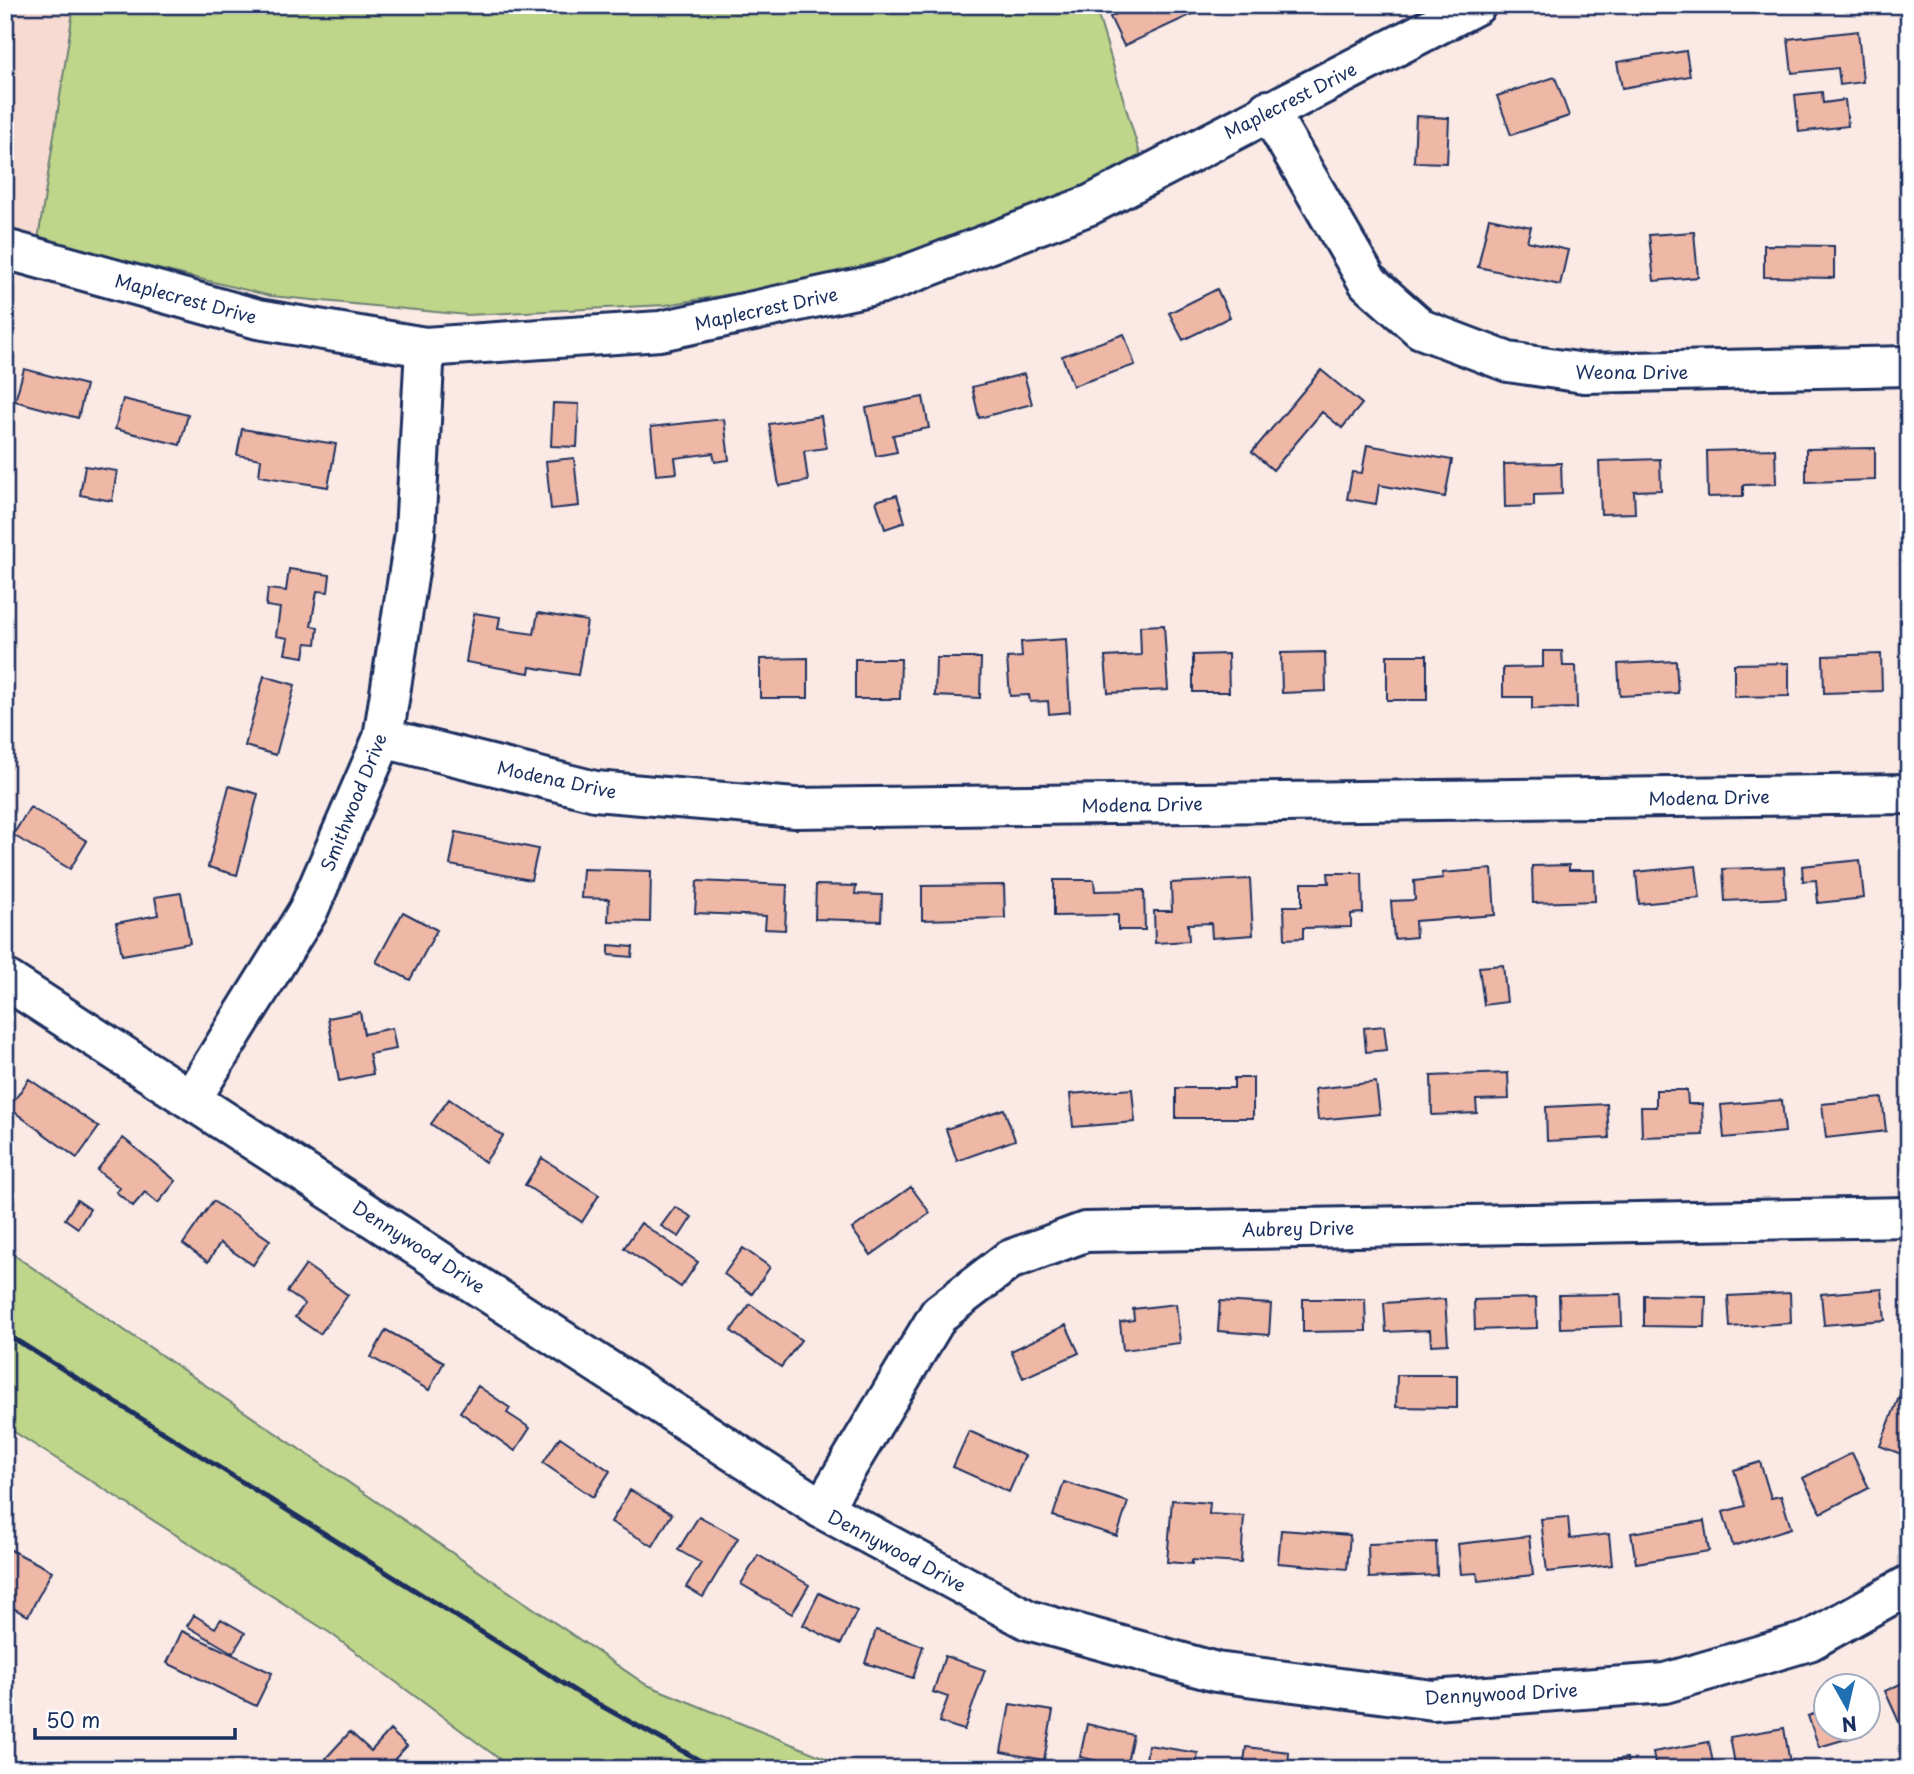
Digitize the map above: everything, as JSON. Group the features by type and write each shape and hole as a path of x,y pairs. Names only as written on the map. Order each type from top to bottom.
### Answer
{"street":[{"name":"Maplecrest Drive","path":"5,248 258,319 425,347 660,331 888,282 1090,205 1268,110 1476,5"},
{"name":"Weona Drive","path":"1268,110 1368,282 1421,329 1507,362 1584,373 1909,366"},
{"name":"Smithwood Drive","path":"192,1098 308,911 383,738 415,533 425,347"},
{"name":"Modena Drive","path":"383,738 595,791 795,808 1909,794"},
{"name":"Dennywood Drive","path":"5,979 822,1509 1028,1620 1216,1672 1433,1700 1665,1683 1809,1642 1909,1585"},
{"name":"Aubrey Drive","path":"822,1509 939,1314 1009,1260 1086,1232 1909,1217"}],"shaded area":[{"path":"5,5 74,5 35,257 5,249"}],"green space":[{"path":"74,5 1095,5 1142,161 991,226 825,278 666,305 467,315 271,296 38,240"},
{"path":"5,1249 645,1684 852,1769 513,1769 330,1633 5,1426"}],"building":[{"path":"1134,5 1196,5 1199,11 1124,46 1110,17"},
{"path":"1858,31 1863,82 1840,85 1838,68 1792,73 1788,39"},
{"path":"1686,51 1690,76 1622,88 1617,62"},
{"path":"1555,77 1569,116 1511,135 1497,96"},
{"path":"1822,92 1823,103 1845,100 1848,126 1799,132 1795,95"},
{"path":"1901,110 1909,110 1909,142 1901,142"},
{"path":"1416,116 1449,118 1447,163 1414,162"},
{"path":"1489,218 1531,227 1527,241 1568,250 1560,285 1478,267"},
{"path":"1694,232 1698,277 1654,281 1649,235"},
{"path":"1764,245 1834,246 1834,278 1764,277"},
{"path":"1217,289 1230,317 1183,340 1169,313"},
{"path":"1124,334 1135,365 1073,386 1062,356"},
{"path":"24,369 86,385 78,418 15,401"},
{"path":"1321,370 1362,404 1342,428 1322,412 1273,470 1252,452"},
{"path":"1024,374 1032,404 979,418 972,387"},
{"path":"923,397 929,428 893,435 897,452 876,456 866,408"},
{"path":"123,399 188,415 180,445 115,429"},
{"path":"553,403 579,404 577,447 551,446"},
{"path":"821,416 826,448 804,451 808,481 779,486 769,424"},
{"path":"724,419 729,460 715,462 713,453 675,458 677,473 656,475 651,427"},
{"path":"242,429 336,444 328,487 259,476 261,459 237,455"},
{"path":"1367,445 1452,460 1445,497 1379,485 1376,504 1347,499 1352,472 1362,473"},
{"path":"1875,448 1875,480 1806,482 1806,449"},
{"path":"1775,449 1776,484 1743,485 1743,496 1708,497 1707,451"},
{"path":"574,458 579,506 551,509 546,461"},
{"path":"1660,459 1661,490 1634,491 1635,513 1601,514 1599,461"},
{"path":"1561,463 1562,494 1534,495 1534,506 1505,507 1504,464"},
{"path":"85,466 117,471 112,501 80,495"},
{"path":"897,495 905,522 885,529 876,501"},
{"path":"289,569 330,575 328,592 317,591 311,626 318,627 316,644 306,643 304,657 285,654 288,638 276,636 280,608 266,606 268,589 286,591"},
{"path":"474,613 500,617 498,629 534,634 538,613 587,621 578,675 530,667 529,673 466,662"},
{"path":"1164,625 1168,690 1108,693 1105,657 1141,655 1140,626"},
{"path":"1066,639 1070,712 1049,714 1048,701 1030,702 1029,695 1010,696 1007,658 1022,657 1021,642"},
{"path":"1543,651 1562,651 1563,666 1576,666 1577,708 1532,709 1532,697 1503,697 1503,668 1543,667"},
{"path":"1325,652 1326,691 1282,693 1281,653"},
{"path":"1228,654 1229,692 1193,692 1193,655"},
{"path":"1881,654 1882,691 1824,693 1823,656"},
{"path":"1387,655 1427,655 1427,700 1387,700"},
{"path":"808,658 808,698 760,698 760,659"},
{"path":"936,658 981,658 980,698 935,696"},
{"path":"855,659 901,659 900,699 855,699"},
{"path":"1676,661 1678,693 1620,696 1618,664"},
{"path":"1789,663 1789,696 1734,697 1734,664"},
{"path":"264,676 295,685 276,755 245,746"},
{"path":"229,786 258,794 237,875 208,867"},
{"path":"30,807 87,841 70,869 13,835"},
{"path":"456,832 538,849 531,880 450,865"},
{"path":"1860,860 1864,898 1818,903 1816,880 1803,881 1802,866"},
{"path":"1569,865 1569,870 1594,870 1595,901 1533,903 1532,866"},
{"path":"1696,866 1700,898 1639,904 1636,872"},
{"path":"1784,867 1786,898 1725,901 1723,869"},
{"path":"583,869 651,871 650,922 608,921 609,899 581,898"},
{"path":"1492,869 1495,915 1415,921 1416,937 1394,939 1391,901 1415,900 1414,881 1443,878 1442,873"},
{"path":"1328,873 1362,873 1363,913 1351,914 1351,927 1303,928 1303,938 1285,939 1284,906 1302,906 1302,883 1329,883"},
{"path":"1250,879 1253,935 1212,938 1211,923 1188,924 1189,941 1155,943 1154,911 1172,911 1171,883"},
{"path":"1054,880 1094,880 1095,891 1144,890 1145,930 1118,930 1118,915 1054,916"},
{"path":"697,881 787,885 785,930 765,929 766,916 695,913"},
{"path":"816,885 856,886 855,894 882,895 881,921 815,919"},
{"path":"1004,885 1005,918 922,920 922,886"},
{"path":"181,893 190,943 122,955 116,923 158,915 155,897"},
{"path":"403,912 437,930 410,980 376,962"},
{"path":"609,945 633,947 632,957 609,955"},
{"path":"1503,965 1507,1002 1484,1005 1479,967"},
{"path":"360,1012 364,1034 392,1028 396,1049 369,1054 373,1074 339,1081 328,1018"},
{"path":"1384,1026 1387,1050 1366,1052 1364,1028"},
{"path":"1508,1073 1509,1099 1476,1100 1477,1113 1432,1115 1431,1076"},
{"path":"1234,1078 1253,1078 1253,1118 1176,1118 1176,1088 1234,1088"},
{"path":"29,1079 99,1127 77,1158 9,1108"},
{"path":"1376,1082 1380,1114 1318,1120 1315,1089"},
{"path":"1132,1089 1135,1122 1073,1127 1070,1094"},
{"path":"1656,1090 1687,1090 1688,1104 1702,1104 1703,1135 1642,1137 1641,1107 1656,1107"},
{"path":"1882,1098 1886,1131 1826,1138 1822,1104"},
{"path":"449,1099 503,1136 485,1162 431,1124"},
{"path":"1782,1100 1785,1132 1724,1138 1721,1105"},
{"path":"1607,1104 1609,1138 1547,1141 1546,1107"},
{"path":"1004,1109 1015,1140 957,1161 946,1129"},
{"path":"123,1138 176,1181 158,1203 145,1192 133,1206 116,1192 120,1188 97,1170"},
{"path":"542,1158 599,1195 582,1222 525,1185"},
{"path":"911,1187 930,1213 871,1255 852,1229"},
{"path":"77,1200 90,1209 78,1228 65,1219"},
{"path":"213,1201 270,1240 253,1265 220,1243 208,1262 183,1244"},
{"path":"675,1207 692,1217 679,1237 661,1226"},
{"path":"641,1223 698,1262 681,1287 624,1248"},
{"path":"743,1248 770,1267 752,1294 724,1274"},
{"path":"306,1265 348,1295 320,1334 295,1317 305,1304 287,1292"},
{"path":"1882,1289 1885,1320 1824,1325 1821,1294"},
{"path":"1790,1293 1791,1323 1730,1327 1728,1296"},
{"path":"1621,1294 1622,1326 1560,1328 1559,1295"},
{"path":"1644,1295 1706,1296 1705,1327 1644,1326"},
{"path":"1536,1298 1537,1328 1475,1330 1474,1300"},
{"path":"1303,1299 1365,1299 1366,1331 1303,1332"},
{"path":"1445,1299 1448,1344 1431,1345 1430,1330 1386,1332 1384,1303"},
{"path":"1220,1301 1271,1304 1269,1335 1218,1331"},
{"path":"750,1304 801,1340 781,1367 731,1331"},
{"path":"1176,1304 1180,1343 1123,1350 1120,1322 1134,1320 1133,1309"},
{"path":"1066,1325 1079,1353 1023,1378 1011,1351"},
{"path":"386,1330 444,1362 429,1390 371,1357"},
{"path":"1397,1375 1457,1375 1457,1408 1396,1407"},
{"path":"1906,1379 1909,1380 1909,1457 1880,1446"},
{"path":"478,1386 510,1408 507,1413 530,1428 515,1451 460,1412"},
{"path":"969,1431 1025,1456 1009,1492 953,1467"},
{"path":"560,1437 610,1471 593,1497 543,1463"},
{"path":"1852,1453 1869,1488 1821,1513 1803,1478"},
{"path":"1760,1462 1771,1498 1781,1496 1791,1528 1733,1546 1723,1512 1745,1506 1734,1470"},
{"path":"1064,1482 1128,1502 1117,1536 1053,1516"},
{"path":"630,1490 672,1514 653,1546 611,1522"},
{"path":"1172,1500 1210,1503 1209,1514 1244,1516 1241,1563 1192,1560 1192,1564 1167,1562"},
{"path":"699,1516 738,1538 703,1597 686,1587 701,1563 678,1550"},
{"path":"1568,1517 1570,1539 1609,1534 1612,1565 1547,1572 1541,1519"},
{"path":"1704,1521 1709,1551 1636,1563 1631,1533"},
{"path":"1281,1530 1350,1535 1347,1569 1278,1563"},
{"path":"1529,1536 1533,1575 1478,1581 1477,1573 1461,1574 1458,1544"},
{"path":"1436,1542 1437,1575 1369,1578 1368,1544"},
{"path":"5,1547 52,1571 28,1616 5,1604"},
{"path":"758,1555 809,1585 792,1614 741,1584"},
{"path":"819,1593 857,1611 841,1644 803,1625"},
{"path":"194,1615 215,1628 221,1619 245,1633 233,1653 187,1626"},
{"path":"876,1630 923,1646 913,1678 865,1663"},
{"path":"182,1631 272,1673 256,1706 167,1663"},
{"path":"945,1656 985,1670 964,1730 939,1722 948,1697 933,1692"},
{"path":"1909,1680 1909,1731 1904,1733 1885,1691"},
{"path":"1010,1704 1053,1711 1044,1760 1001,1752"},
{"path":"1087,1724 1133,1735 1126,1767 1080,1757"},
{"path":"1784,1728 1791,1769 1736,1769 1730,1737"},
{"path":"390,1730 407,1746 390,1764 395,1769 337,1769 326,1758 350,1732 371,1751"},
{"path":"1709,1742 1714,1769 1656,1769 1653,1752"},
{"path":"1817,1742 1836,1742 1819,1747"},
{"path":"1148,1745 1198,1753 1196,1764 1212,1769 1145,1769"},
{"path":"1246,1747 1289,1752 1288,1769 1243,1769"},
{"path":"1627,1758 1629,1769 1572,1769 1572,1766"}],"railway":[{"path":"5,1333 580,1694 715,1769"}]}
